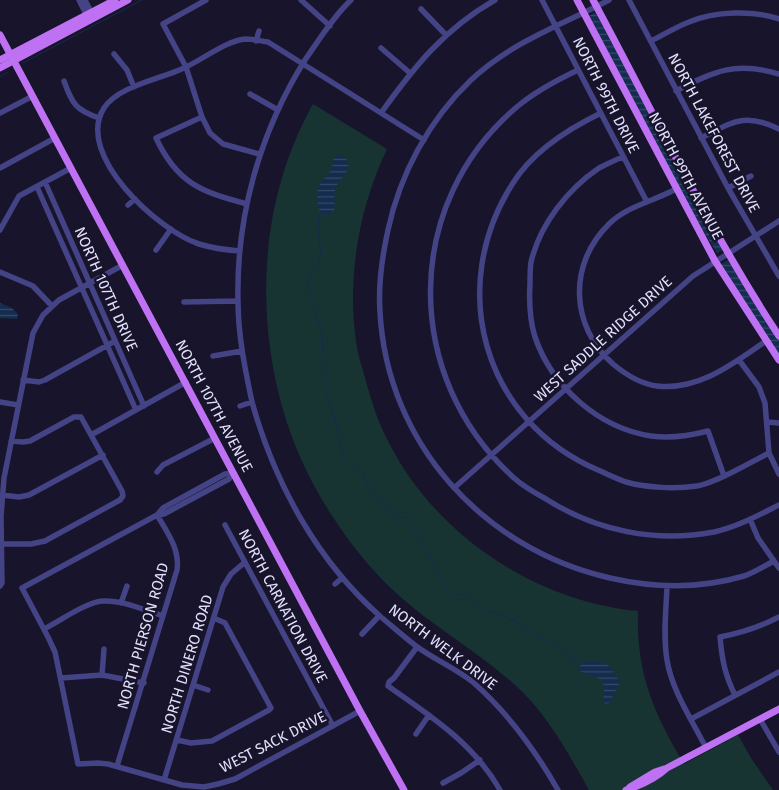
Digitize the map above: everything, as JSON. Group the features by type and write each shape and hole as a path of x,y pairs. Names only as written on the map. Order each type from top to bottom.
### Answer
{"main road":[{"path":"90,17 115,0"},
{"path":"0,60 12,57 90,17 128,0"},
{"name":"NORTH 99TH AVENUE","path":"578,0 591,7 728,254 779,336"},
{"name":"NORTH 99TH AVENUE","path":"591,7 676,189 715,261 779,360"},
{"name":"NORTH 107TH AVENUE","path":"0,35 360,711 404,790"},
{"path":"0,68 12,57"},
{"path":"626,790 639,780 667,768 779,709"}],"street":[{"path":"79,0 90,17"},
{"path":"84,0 90,17"},
{"path":"206,0 163,24 186,67 202,117 210,133 223,144 259,154"},
{"path":"301,0 330,26"},
{"name":"NORTH WELK DRIVE","path":"351,0 316,43 289,87 259,154 247,204 240,251 238,301 242,351 252,402 265,444 295,511 319,548 342,578 380,616 417,647 472,682 500,707 537,754 558,790"},
{"path":"381,113 410,73 446,35 485,2 495,0"},
{"name":"NORTH 99TH DRIVE","path":"542,0 647,202"},
{"path":"609,0 555,25 518,45 493,62 451,101 424,140 406,171 397,195 383,254 380,312 387,358 404,410 417,438 437,468 486,520 550,559 582,572 628,582 667,587 706,584 745,576 774,561"},
{"name":"NORTH LAKEFOREST DRIVE","path":"629,0 728,188 779,276"},
{"path":"421,9 446,35"},
{"path":"650,41 691,21 715,14 746,14 779,20"},
{"path":"256,41 258,31"},
{"path":"240,251 198,244 152,217 126,190 111,168 100,146 98,131 99,118 104,108 116,95 168,76 228,43 245,39 268,42 424,140"},
{"path":"380,48 410,73"},
{"path":"114,54 127,70 134,88"},
{"path":"676,91 706,75 723,70 742,68 764,69 779,74"},
{"path":"578,70 546,86 518,106 494,130 475,153 461,175 446,205 437,235 430,296 431,324 445,376 461,411 478,438 514,478 558,507 589,522 615,530 651,536 683,536 716,531 750,520 779,505"},
{"path":"64,81 70,98 77,106 83,112 99,118"},
{"path":"250,94 278,110"},
{"path":"0,114 33,96"},
{"path":"601,113 560,136 535,156 513,182 496,215 480,267 481,327 496,371 510,398 529,422 557,448 587,466 625,482 654,487 698,486 724,476 770,453"},
{"path":"202,117 156,138 164,156 193,185 218,196 247,204"},
{"path":"701,138 734,121 751,119 766,122 779,129"},
{"path":"0,168 55,138"},
{"path":"623,157 600,168 578,184 548,221 531,262 529,302 535,336 544,357 566,389 597,415 629,430 652,436 684,437 708,431 724,476"},
{"path":"0,230 19,196 71,168"},
{"path":"728,188 751,176"},
{"name":"NORTH 107TH DRIVE","path":"45,182 144,406"},
{"name":"NORTH 107TH DRIVE","path":"37,186 136,410"},
{"path":"676,189 625,211 610,223 595,241 581,274 580,308 589,334 604,356 621,370 639,381 656,386 679,385 702,380 726,369 766,341"},
{"path":"128,205 135,199"},
{"name":"WEST SADDLE RIDGE DRIVE","path":"454,488 696,274 779,222"},
{"path":"156,250 171,229"},
{"path":"0,586 2,583 2,495 23,380 34,333 52,306 59,300 123,265"},
{"path":"0,272 33,286 52,306"},
{"path":"184,302 238,301"},
{"path":"23,380 39,382 45,380 115,341"},
{"path":"213,356 242,351"},
{"path":"739,360 759,387 765,403 770,453 779,474"},
{"path":"91,435 186,382"},
{"path":"0,402 18,406"},
{"path":"240,406 252,402"},
{"path":"2,544 31,544 44,541 120,500 123,496 83,419 77,416 30,441 11,441"},
{"path":"767,422 779,423"},
{"path":"157,472 163,465 215,438"},
{"path":"2,495 19,497 28,495 103,455"},
{"path":"144,683 102,675 61,678 55,652 22,588 157,515 164,514 229,479 233,473"},
{"name":"NORTH PIERSON ROAD","path":"117,766 144,683 178,561 175,547 157,515"},
{"path":"750,520 758,538 779,568"},
{"name":"NORTH CARNATION DRIVE","path":"225,525 333,726"},
{"name":"NORTH DINERO ROAD","path":"164,780 225,583 230,574 245,562"},
{"path":"335,584 342,578"},
{"path":"121,603 127,586"},
{"path":"667,587 664,630 667,661 678,693 706,748"},
{"path":"44,629 97,602 104,601 121,603 163,616"},
{"path":"362,634 380,616"},
{"path":"735,695 725,674 720,637 762,625 779,617"},
{"path":"177,740 191,743 212,741 271,708 225,623 214,618"},
{"path":"417,647 388,686 452,732 480,760 500,790"},
{"path":"102,675 104,649"},
{"path":"691,719 779,672"},
{"name":"WEST SACK DRIVE","path":"61,678 78,764 98,763 117,766 182,785 204,787 235,779 360,711"},
{"path":"194,685 208,690"},
{"path":"416,734 429,715"},
{"path":"760,719 779,751"},
{"path":"443,783 480,760"}],"green space":[{"path":"313,104 387,149 370,193 358,239 353,286 353,309 357,349 374,408 388,441 408,475 432,506 492,558 526,578 562,593 600,605 638,611 640,653 649,691 663,727 684,764 738,735 773,790 589,790 556,734 526,695 497,670 426,618 393,590 364,559 340,528 309,476 293,440 280,399 271,357 267,313 267,270 271,226 280,184 294,143"}],"water":[{"path":"595,12 723,250 717,253 695,218 589,16"},
{"path":"338,155 344,156 347,161 348,170 335,190 334,210 327,215 320,212 317,200 318,192 320,184 331,170 334,159"},
{"path":"728,260 779,339 779,356 721,264"},
{"path":"0,303 12,308 18,314 17,319 0,318"},
{"path":"582,662 603,662 610,667 620,682 609,703 606,704 603,701 603,682 580,671 579,668"}],"waterway":[{"path":"23,63 142,0"},
{"path":"0,77 8,72"},
{"path":"321,213 318,224 320,257 308,287 322,332 323,352 321,360 326,375 326,397 334,415 343,457 347,463 363,470 368,486 389,511 396,516 407,518 413,524 418,539 436,567 439,578 444,586 455,594 466,596 477,605 516,622 564,651 580,665"}]}
